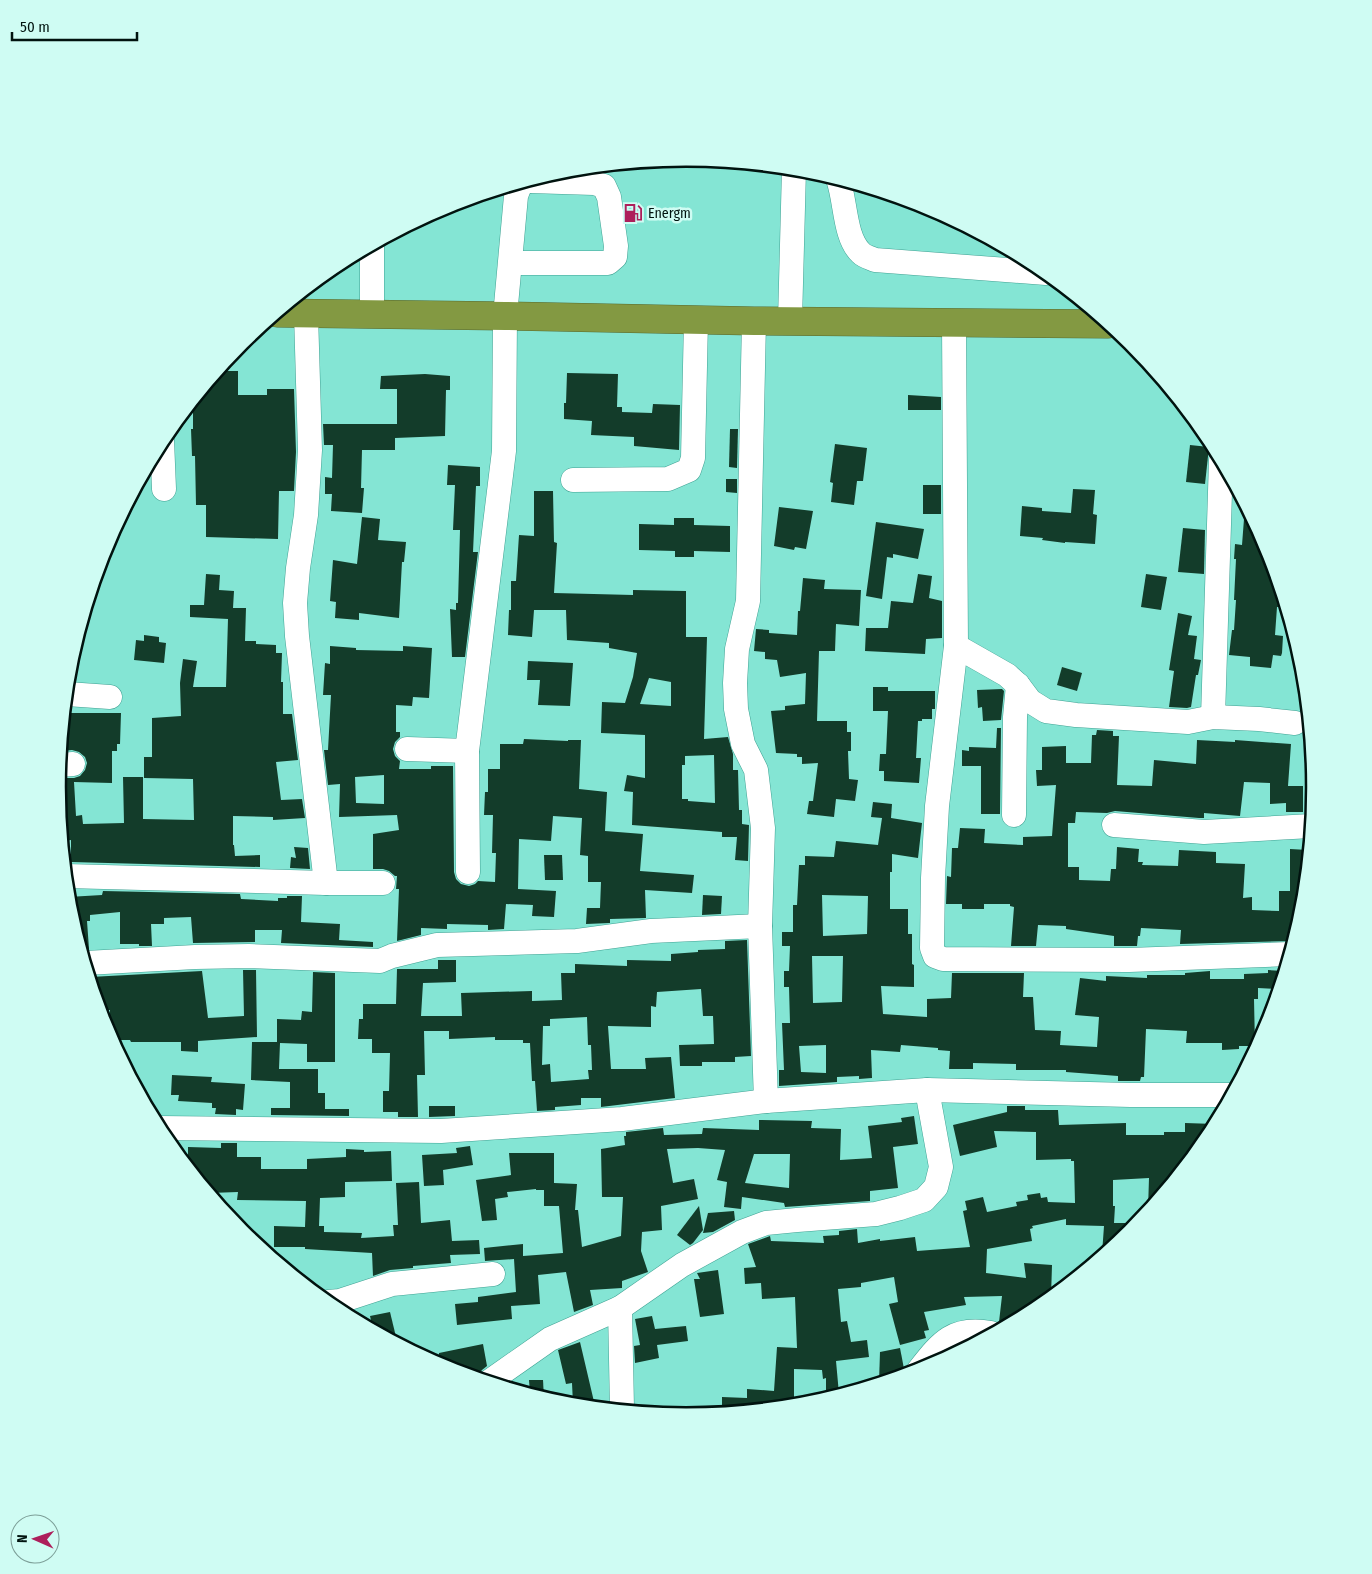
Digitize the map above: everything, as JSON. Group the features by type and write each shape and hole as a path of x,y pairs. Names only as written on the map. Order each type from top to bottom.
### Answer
{"highway":[{"path":"286,313 754,321 1098,324"}],"street":[{"path":"790,321 794,177"},
{"path":"511,263 608,263 615,257 616,246 609,197 604,186 594,183 553,182"},
{"path":"840,187 850,234 855,246 862,255 875,260 1030,272"},
{"path":"468,872 467,751 504,451 505,316 518,190"},
{"path":"372,253 372,315"},
{"path":"306,314 310,450 306,515 295,603 297,636 326,883"},
{"path":"573,480 668,478 689,470 693,458 696,320"},
{"path":"754,321 748,601 737,649 735,683 736,709 743,744 756,770 763,828 760,926 766,1101"},
{"path":"954,322 956,646 937,806 932,948 935,956 943,958 1130,960 1283,954"},
{"path":"163,456 164,489"},
{"path":"1213,717 1221,473"},
{"path":"956,646 1007,675 1018,685 1030,701 1046,711 1076,715 1188,722 1213,717 1295,723"},
{"path":"1014,815 1015,717 1018,685"},
{"path":"74,695 110,698"},
{"path":"407,749 467,751"},
{"path":"1114,825 1204,832 1304,826"},
{"path":"73,876 383,883"},
{"path":"92,963 249,956 380,962 392,956 437,945 577,941 651,931 760,926"},
{"path":"496,1377 550,1340 620,1308 682,1265 742,1232 766,1223 876,1214 924,1200 936,1187 941,1168 927,1090"},
{"path":"169,1128 441,1132 622,1119 766,1101 927,1090 1131,1095 1224,1095"},
{"path":"340,1301 392,1284 493,1274"},
{"path":"620,1308 622,1403"},
{"path":"928,1358 949,1338 959,1333 980,1332"}],"building":[{"path":"227,371 238,371 238,395 267,395 267,389 294,389 296,452 294,491 279,491 278,539 206,537 206,505 196,505 195,456 192,456 191,429 193,429 193,411"},
{"path":"567,373 618,374 617,407 622,407 622,412 652,413 653,404 680,405 679,450 634,446 634,437 591,435 592,421 564,419"},
{"path":"425,374 450,376 450,390 446,390 445,436 395,438 395,450 362,450 361,488 364,488 362,513 331,511 332,494 325,494 325,477 332,478 333,445 324,445 323,424 397,424 397,389 380,389 381,376"},
{"path":"908,395 941,397 941,410 908,410"},
{"path":"730,429 738,429 737,468 729,467"},
{"path":"835,444 867,448 863,481 857,481 854,505 831,502 833,483 830,482"},
{"path":"1190,445 1203,446 1208,454 1205,484 1186,482"},
{"path":"448,465 480,467 480,486 476,486 473,552 478,552 465,657 452,657 450,609 456,610 456,603 458,603 460,530 453,530 455,485 447,485"},
{"path":"726,479 737,479 737,493 726,492"},
{"path":"923,485 941,485 941,514 923,514"},
{"path":"1073,489 1095,490 1093,514 1097,515 1095,544 1065,543 1042,540 1043,538 1020,536 1022,506 1042,508 1042,511 1071,513"},
{"path":"534,491 553,491 554,542 557,543 554,593 633,595 633,590 686,591 686,637 707,637 704,739 728,737 733,754 733,770 738,770 739,810 742,810 742,824 749,825 748,861 735,860 737,837 722,837 722,832 632,825 633,792 624,791 627,775 645,778 645,735 601,733 602,702 625,703 633,677 637,653 609,648 609,643 567,640 566,610 534,610 532,637 508,635 509,610 511,610 511,581 516,581 519,535 534,536","holes":["649,678 671,682 671,706 640,704","714,755 715,803 682,799 682,765 685,765 685,756"]},
{"path":"779,507 813,511 806,549 795,547 794,550 774,546"},
{"path":"362,517 380,519 378,540 406,542 404,562 402,562 399,618 359,613 359,620 335,618 336,602 330,601 333,560 357,564"},
{"path":"674,518 694,518 694,525 730,526 730,552 694,551 694,557 675,557 675,551 639,550 639,524 674,525"},
{"path":"1244,518 1259,550 1279,607 1277,607 1275,635 1283,636 1282,653 1281,656 1273,655 1271,668 1250,666 1250,657 1229,655 1232,630 1234,630 1236,600 1234,600 1235,544 1242,545"},
{"path":"876,522 924,529 918,559 893,554 893,558 887,557 882,599 866,596"},
{"path":"1183,528 1205,530 1204,574 1178,572"},
{"path":"206,574 220,575 219,590 234,591 233,608 246,608 245,641 256,641 256,644 276,645 276,653 282,653 283,714 292,714 298,760 276,762 281,800 302,799 305,818 273,820 273,817 233,816 235,856 260,855 260,867 71,862 66,778 80,776 85,770 87,763 85,757 79,752 68,750 71,713 121,713 120,744 117,744 117,751 112,751 112,783 74,782 76,816 82,815 83,824 124,823 123,777 143,777 143,819 194,820 193,779 144,778 144,757 152,757 152,718 181,716 180,683 183,659 197,661 193,687 226,687 228,619 190,617 190,605 204,605"},
{"path":"918,574 932,576 929,598 942,601 942,638 926,639 925,654 865,651 866,628 888,628 891,601 913,603"},
{"path":"1146,574 1167,577 1161,610 1141,607"},
{"path":"803,578 825,580 824,589 861,590 859,626 836,624 835,651 819,651 817,721 847,721 847,732 851,732 851,751 848,751 849,779 858,780 855,801 836,799 834,817 807,814 809,801 813,801 818,763 802,764 802,757 797,757 797,754 776,753 771,711 785,710 785,706 805,704 806,673 780,677 777,660 765,659 765,652 754,651 756,629 769,630 769,633 797,635 798,611 800,611"},
{"path":"1178,613 1192,616 1188,635 1197,636 1194,659 1201,660 1198,675 1196,675 1191,707 1187,708 1169,707 1174,671 1169,670"},
{"path":"144,635 159,637 159,642 166,643 164,663 134,660 136,640 144,641"},
{"path":"330,646 356,648 356,650 403,651 403,646 432,648 429,698 413,697 412,706 396,705 396,732 400,732 400,737 395,742 393,749 395,756 400,761 399,769 431,769 431,766 453,766 454,872 456,879 461,884 469,886 478,881 495,882 496,853 492,853 493,815 484,815 485,792 488,792 488,769 500,769 500,744 523,744 524,739 581,740 579,789 607,792 605,831 643,834 640,871 694,875 692,893 645,890 646,918 610,919 610,923 586,924 587,908 600,908 601,882 588,882 588,856 580,855 582,818 553,816 551,841 519,839 518,889 556,891 554,917 532,916 533,905 506,904 504,929 488,930 488,925 447,924 447,929 421,928 421,935 397,941 399,889 396,889 397,876 383,869 373,869 373,834 399,830 397,815 339,817 340,784 328,785 324,750 328,750 331,695 323,695 325,663 330,664","holes":["384,775 384,804 356,803 355,777"]},
{"path":"528,661 573,663 570,706 538,705 540,680 527,680"},
{"path":"1062,667 1082,673 1077,691 1057,685"},
{"path":"873,687 888,687 888,691 935,691 935,709 932,709 932,719 918,721 916,758 921,758 919,783 884,781 884,771 879,771 880,754 886,754 888,711 873,711"},
{"path":"1002,689 1004,691 1001,720 983,721 982,707 978,708 977,690"},
{"path":"997,728 1001,728 1000,814 981,814 981,766 962,766 962,750 969,751 969,747 996,748"},
{"path":"1097,730 1113,731 1113,736 1119,736 1117,785 1152,786 1154,760 1196,764 1197,740 1235,742 1235,740 1291,744 1288,786 1303,786 1303,812 1286,812 1286,803 1270,804 1270,783 1244,782 1240,816 1204,813 1204,818 1199,818 1115,811 1107,813 1076,812 1075,823 1068,823 1068,867 1079,867 1079,880 1110,881 1111,869 1116,869 1117,847 1139,849 1138,862 1143,862 1142,865 1178,866 1179,850 1216,852 1216,863 1245,864 1243,898 1252,897 1252,910 1279,911 1279,891 1290,891 1290,849 1302,850 1294,908 1286,941 1180,944 1181,930 1141,928 1137,946 1114,946 1114,936 1066,929 1066,926 1038,925 1036,946 1011,946 1014,907 1010,906 1010,904 984,904 984,909 962,909 962,904 946,904 947,876 951,877 952,848 958,848 960,828 985,829 984,843 1023,845 1023,837 1052,836 1056,785 1037,786 1036,770 1042,770 1042,747 1066,746 1066,763 1091,763 1092,735 1096,735"},
{"path":"873,802 892,804 891,818 922,823 918,858 892,854 892,872 890,872 890,909 908,909 908,934 912,934 914,987 881,986 883,1014 927,1017 927,999 951,998 952,973 1024,973 1023,997 1033,997 1035,1030 1061,1031 1060,1045 1097,1047 1099,1017 1075,1015 1080,978 1106,981 1106,976 1147,978 1147,975 1185,975 1185,973 1210,971 1210,979 1244,979 1244,974 1268,973 1268,970 1278,971 1272,989 1258,988 1258,999 1254,999 1255,1033 1249,1046 1239,1046 1239,1049 1222,1050 1222,1043 1186,1043 1187,1031 1146,1029 1144,1077 1141,1077 1140,1081 1118,1081 1118,1076 1066,1072 1066,1070 1016,1070 1016,1064 973,1063 973,1069 949,1069 950,1051 938,1050 938,1048 901,1045 900,1052 871,1050 872,1078 859,1079 859,1076 837,1077 837,1082 779,1086 779,1070 784,1070 782,1023 790,1023 789,987 784,987 784,971 789,971 790,946 782,946 782,932 793,932 793,905 797,905 799,865 805,865 805,856 834,857 836,841 878,845 882,818 871,817","holes":["822,895 868,896 867,934 823,936","812,956 843,956 842,1002 813,1003","826,1045 826,1073 801,1072 799,1046"]},
{"path":"294,847 308,848 310,869 290,868 291,857 296,858"},
{"path":"544,855 562,855 563,880 545,880"},
{"path":"103,891 240,894 241,899 278,901 278,898 287,898 287,896 302,896 301,922 340,924 339,940 373,942 373,947 281,943 282,930 255,930 255,942 193,943 191,917 164,918 164,924 151,924 152,946 120,944 120,912 90,915 90,921 87,921 88,949 76,897 102,895"},
{"path":"703,895 722,896 721,914 702,915"},
{"path":"747,940 751,1056 735,1057 735,1062 702,1062 702,1066 680,1066 679,1045 714,1044 713,1016 703,1016 701,989 657,992 656,1007 651,1006 651,1027 608,1026 611,1069 646,1069 645,1058 671,1057 675,1098 601,1107 601,1098 581,1098 581,1105 555,1107 555,1110 537,1111 535,1081 532,1081 530,1043 523,1043 523,1040 495,1040 495,1037 449,1039 449,1031 424,1031 425,1075 417,1075 418,1117 398,1117 398,1112 383,1112 383,1091 389,1091 390,1053 372,1053 372,1039 358,1039 359,1019 363,1019 363,1004 396,1004 397,969 438,969 438,960 456,960 456,982 423,983 421,1016 462,1016 461,993 532,991 532,1001 562,1000 561,973 575,973 575,964 627,966 627,960 671,961 671,954 725,949 725,941","holes":["587,1017 588,1045 591,1045 592,1070 588,1070 589,1079 551,1082 550,1064 542,1065 543,1026 550,1026 550,1019"]},
{"path":"243,970 256,970 257,1037 198,1041 198,1052 181,1051 181,1042 131,1042 130,1040 120,1040 96,977 202,971 208,1018 244,1016"},
{"path":"313,972 335,973 335,1062 307,1062 307,1044 280,1043 279,1069 318,1069 318,1093 325,1093 325,1109 349,1109 349,1116 271,1115 271,1108 290,1108 290,1082 251,1080 252,1042 277,1042 277,1019 301,1020 302,1011 312,1012"},
{"path":"172,1075 212,1077 211,1082 245,1084 243,1110 236,1109 236,1115 215,1114 216,1108 212,1108 212,1103 178,1101 179,1095 171,1095"},
{"path":"429,1106 455,1106 455,1116 429,1117"},
{"path":"1007,1106 1025,1106 1025,1110 1058,1110 1059,1125 1126,1123 1126,1135 1164,1135 1164,1132 1185,1132 1185,1123 1206,1124 1178,1164 1148,1200 1149,1178 1113,1180 1114,1223 1125,1224 1103,1246 1104,1226 1066,1225 1066,1219 1032,1226 1033,1228 1030,1229 1032,1241 987,1249 986,1273 1026,1278 1024,1263 1052,1265 1051,1287 999,1322 1002,1296 964,1297 966,1305 924,1312 929,1330 924,1331 926,1338 900,1345 889,1304 898,1302 894,1277 861,1283 861,1287 838,1289 841,1322 847,1321 851,1342 867,1340 869,1357 836,1361 838,1388 826,1391 826,1378 823,1379 822,1370 794,1369 794,1397 722,1405 722,1397 747,1398 747,1389 774,1391 777,1347 797,1348 795,1297 762,1299 761,1283 745,1284 744,1268 756,1267 748,1244 770,1236 771,1241 824,1243 823,1236 839,1235 839,1231 857,1229 858,1243 880,1239 880,1241 915,1237 917,1251 970,1247 963,1211 967,1210 965,1201 983,1197 987,1212 1017,1206 1016,1202 1028,1200 1027,1195 1040,1193 1041,1198 1047,1197 1048,1202 1075,1203 1074,1161 1071,1161 1071,1159 1036,1160 1036,1132 994,1131 997,1147 960,1156 953,1125 1007,1112"},
{"path":"914,1116 918,1144 893,1147 898,1188 870,1191 870,1201 785,1207 784,1203 742,1197 741,1209 724,1207 727,1182 717,1180 725,1150 698,1148 667,1149 673,1183 694,1179 698,1199 661,1206 662,1230 642,1232 641,1251 648,1272 622,1281 622,1288 590,1290 593,1305 574,1312 566,1272 538,1275 540,1304 511,1306 512,1319 457,1325 455,1304 478,1302 478,1297 516,1292 514,1259 485,1261 484,1248 523,1244 523,1256 563,1253 559,1206 544,1206 544,1190 507,1192 508,1197 495,1199 497,1220 482,1221 476,1180 511,1175 509,1153 554,1153 554,1183 577,1184 575,1210 578,1210 582,1247 621,1236 623,1197 602,1197 601,1149 625,1145 624,1136 626,1136 626,1132 663,1128 664,1135 702,1134 703,1128 759,1130 759,1120 812,1121 811,1128 841,1129 840,1160 872,1158 868,1126 902,1122 901,1118","holes":["754,1154 790,1154 789,1188 745,1183"]},
{"path":"221,1143 237,1143 237,1157 261,1157 261,1169 307,1169 307,1159 346,1157 346,1149 364,1150 364,1152 391,1151 392,1181 345,1182 345,1197 320,1198 319,1226 324,1226 324,1232 362,1233 361,1238 394,1236 393,1225 398,1225 396,1183 419,1182 421,1223 450,1220 452,1241 479,1240 480,1254 450,1255 451,1263 413,1266 413,1268 390,1270 373,1276 372,1253 305,1249 305,1247 274,1247 274,1226 305,1227 306,1201 237,1200 238,1192 217,1193 188,1155 188,1147 221,1148"},
{"path":"470,1146 473,1165 443,1170 444,1185 424,1186 422,1155 457,1153 456,1148"},
{"path":"699,1206 703,1230 690,1245 677,1235"},
{"path":"734,1211 735,1220 713,1232 703,1233 708,1213"},
{"path":"718,1270 724,1314 700,1317 694,1279 700,1279 697,1273"},
{"path":"390,1312 395,1334 371,1321 370,1316"},
{"path":"652,1316 655,1329 686,1326 688,1341 657,1345 659,1358 635,1363 634,1346 640,1345 635,1319"},
{"path":"580,1342 593,1399 573,1396 572,1383 566,1384 558,1350"},
{"path":"483,1344 487,1366 481,1372 449,1360 438,1355 439,1353"},
{"path":"900,1348 904,1367 879,1376 880,1352"},
{"path":"529,1380 543,1380 544,1390 530,1387"}],"place":[{"name":"Energm","path":"633,213"}]}
